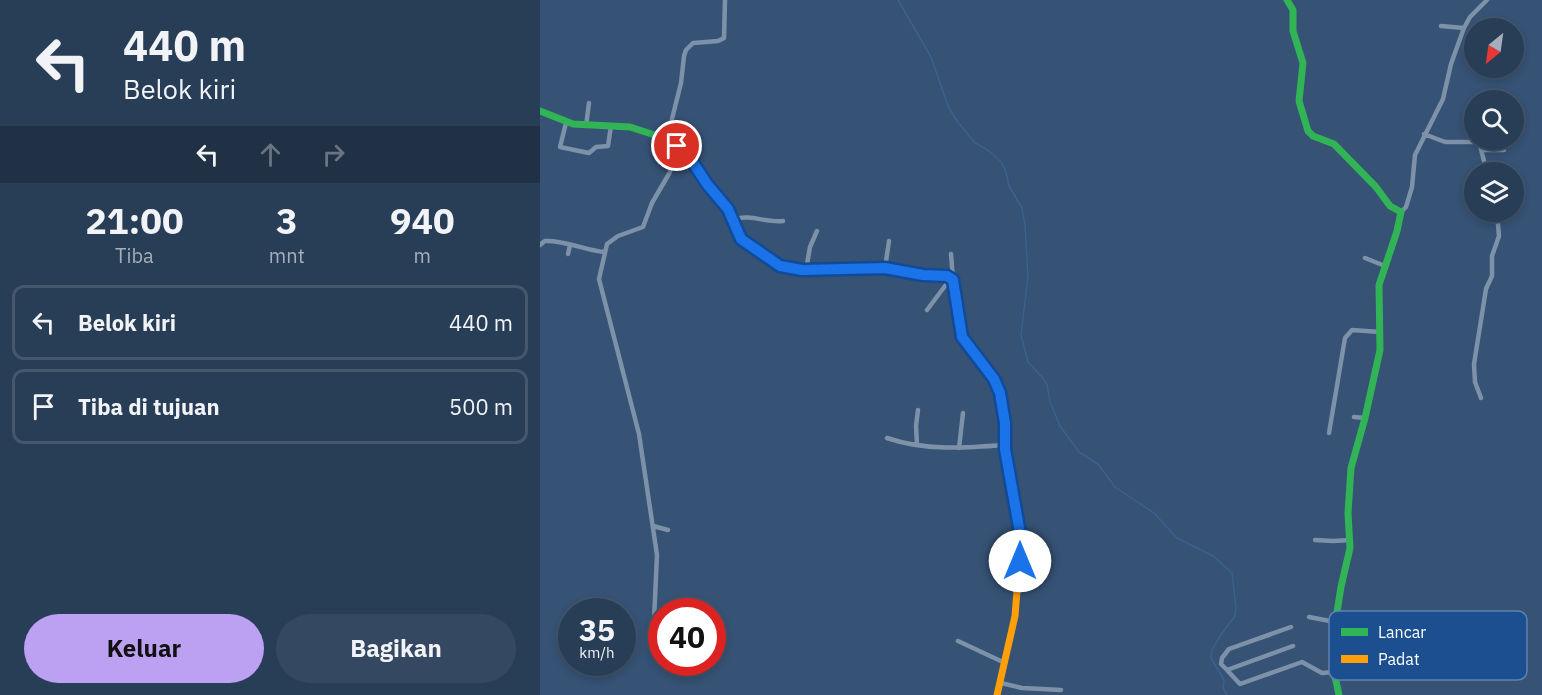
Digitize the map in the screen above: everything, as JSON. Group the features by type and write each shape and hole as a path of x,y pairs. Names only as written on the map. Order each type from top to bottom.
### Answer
{"street":[{"path":"655,598 657,555 639,434 599,279 604,252 610,241 618,236 640,230 646,223 652,203 670,172 667,140 681,83 686,50 693,43 718,41 724,38 725,0"},
{"path":"1287,0 1293,10 1293,31 1303,63 1299,101 1308,131 1313,136 1334,144 1376,187 1390,206 1401,212"},
{"path":"1470,18 1487,0"},
{"path":"1337,611 1351,540 1348,513 1351,468 1378,357 1379,285 1401,212 1405,210 1408,203 1414,160 1443,99 1453,56 1464,28 1441,26"},
{"path":"586,126 589,103"},
{"path":"540,111 566,123 630,127 667,140 681,148 734,219 741,239 773,263 784,268 806,270 885,268 952,279"},
{"path":"566,123 560,147 589,153 596,147 608,146 611,126"},
{"path":"1424,135 1445,142 1464,141"},
{"path":"1481,150 1484,162"},
{"path":"734,219 751,217 773,222 783,221"},
{"path":"1481,398 1475,382 1474,364 1486,289 1491,278 1494,248 1499,236 1498,222"},
{"path":"806,270 810,247 817,231"},
{"path":"540,245 545,241 553,240 587,250 604,252"},
{"path":"885,268 889,240"},
{"path":"568,254 570,245"},
{"path":"951,254 952,279 962,337 998,387 1021,540 1016,609 997,695"},
{"path":"1365,258 1385,266"},
{"path":"927,310 952,279"},
{"path":"1329,433 1345,338 1352,330 1380,332"},
{"path":"917,445 918,410"},
{"path":"959,448 963,413"},
{"path":"1354,417 1365,418"},
{"path":"887,438 917,445 959,448 1005,445"},
{"path":"653,526 668,530"},
{"path":"1315,540 1351,540"},
{"path":"1309,617 1329,621"},
{"path":"1291,627 1229,649 1222,658 1221,664 1240,684 1302,662 1322,673 1329,672"},
{"path":"958,641 1005,663"},
{"path":"1227,670 1293,646"},
{"path":"1335,680 1338,695"},
{"path":"1000,683 1061,690"}],"waterway":[{"path":"898,0 931,57 948,106 974,142 1001,162 1009,186 1022,208 1028,276 1021,335 1028,362 1047,385 1050,402 1060,426 1079,452 1098,464 1115,487 1154,513 1177,538 1213,556 1232,573 1235,616 1220,636 1212,650 1211,658 1224,680 1223,688 1227,695"}],"traffic: fast":[{"path":"1287,0 1293,10 1293,31 1303,63 1299,101 1308,131 1313,136 1334,144 1376,187 1390,206 1401,212 1379,285 1380,350 1351,468 1348,513 1350,548 1337,611"},
{"path":"540,111 573,124 630,127 667,139 681,148 731,215 741,239 780,266 802,270 885,268 923,275 947,276 953,280 962,337 994,379 1000,393 1005,423 1005,449 1020,533 1017,591"},
{"path":"1336,680 1339,695"}],"traffic: slow":[{"path":"997,695 1015,616 1017,591"}],"route":[{"path":"677,146 688,155 707,184 728,209 741,239 773,263 789,269 802,270 885,268 923,275 947,276 953,280 962,337 994,379 1000,393 1005,423 1005,449 1020,533 1020,561"}]}
